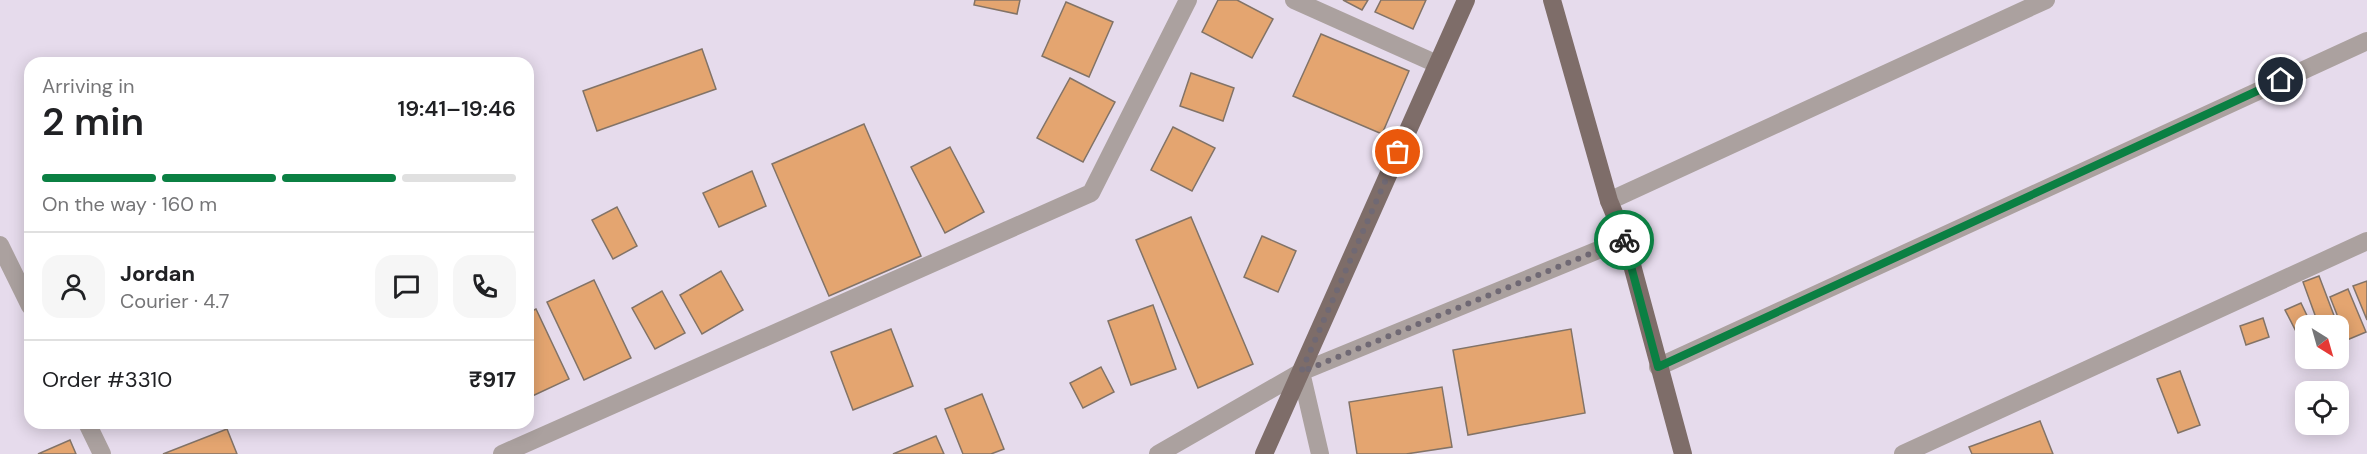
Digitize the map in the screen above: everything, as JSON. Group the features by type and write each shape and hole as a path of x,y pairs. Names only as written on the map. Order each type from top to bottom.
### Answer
{"main road":[{"path":"1264,454 1466,0"},
{"path":"1553,0 1609,201 1625,239 1683,454"}],"street":[{"path":"502,454 1091,193 1188,0"},
{"path":"1294,0 1437,64"},
{"path":"1609,201 2046,0"},
{"path":"1658,367 2367,41"},
{"path":"1158,454 1301,372 1625,239"},
{"path":"1903,454 2367,241"},
{"path":"0,245 24,294"},
{"path":"1301,372 1320,454"},
{"path":"90,429 102,454"}],"building":[{"path":"975,0 1020,0 1017,14 974,5"},
{"path":"1218,0 1237,0 1273,19 1252,58 1202,32"},
{"path":"1343,0 1368,0 1362,10"},
{"path":"1381,0 1426,0 1413,29 1375,12"},
{"path":"1066,2 1113,22 1089,77 1042,56"},
{"path":"1321,34 1409,71 1382,134 1293,96"},
{"path":"702,49 716,89 597,131 583,91"},
{"path":"1191,73 1234,88 1223,121 1180,106"},
{"path":"1070,78 1115,102 1083,162 1037,138"},
{"path":"864,124 921,256 829,296 772,164"},
{"path":"1173,127 1215,148 1192,191 1151,170"},
{"path":"950,147 984,212 945,233 911,167"},
{"path":"752,171 766,206 719,227 703,193"},
{"path":"617,207 637,246 613,259 592,220"},
{"path":"1191,217 1253,364 1198,388 1136,240"},
{"path":"1262,236 1296,251 1278,292 1244,277"},
{"path":"721,271 743,310 702,334 680,295"},
{"path":"2319,276 2334,315 2315,315 2303,282"},
{"path":"594,280 631,358 584,380 547,302"},
{"path":"2367,281 2367,320 2353,286"},
{"path":"2348,289 2366,332 2349,339 2349,315 2337,315 2330,297"},
{"path":"662,291 685,333 655,349 632,308"},
{"path":"2301,303 2307,315 2295,315 2295,329 2285,310"},
{"path":"1153,305 1176,369 1131,385 1108,321"},
{"path":"536,309 569,379 534,395 534,310"},
{"path":"2263,318 2269,337 2246,345 2240,326"},
{"path":"891,329 913,386 853,410 831,352"},
{"path":"1571,329 1585,413 1468,435 1453,350"},
{"path":"1101,367 1114,392 1083,408 1070,383"},
{"path":"2180,371 2200,425 2178,433 2157,379"},
{"path":"1442,387 1452,447 1406,454 1357,454 1349,402"},
{"path":"982,394 1004,449 991,454 963,454 945,409"},
{"path":"2040,421 2053,454 1972,454 1969,447"},
{"path":"227,429 237,454 163,454"},
{"path":"936,436 944,454 893,454"},
{"path":"70,440 76,454 38,454"}],"way so far":[{"path":"1398,152 1301,372 1624,240"}],"route":[{"path":"1624,240 1658,367 2281,80"}]}
